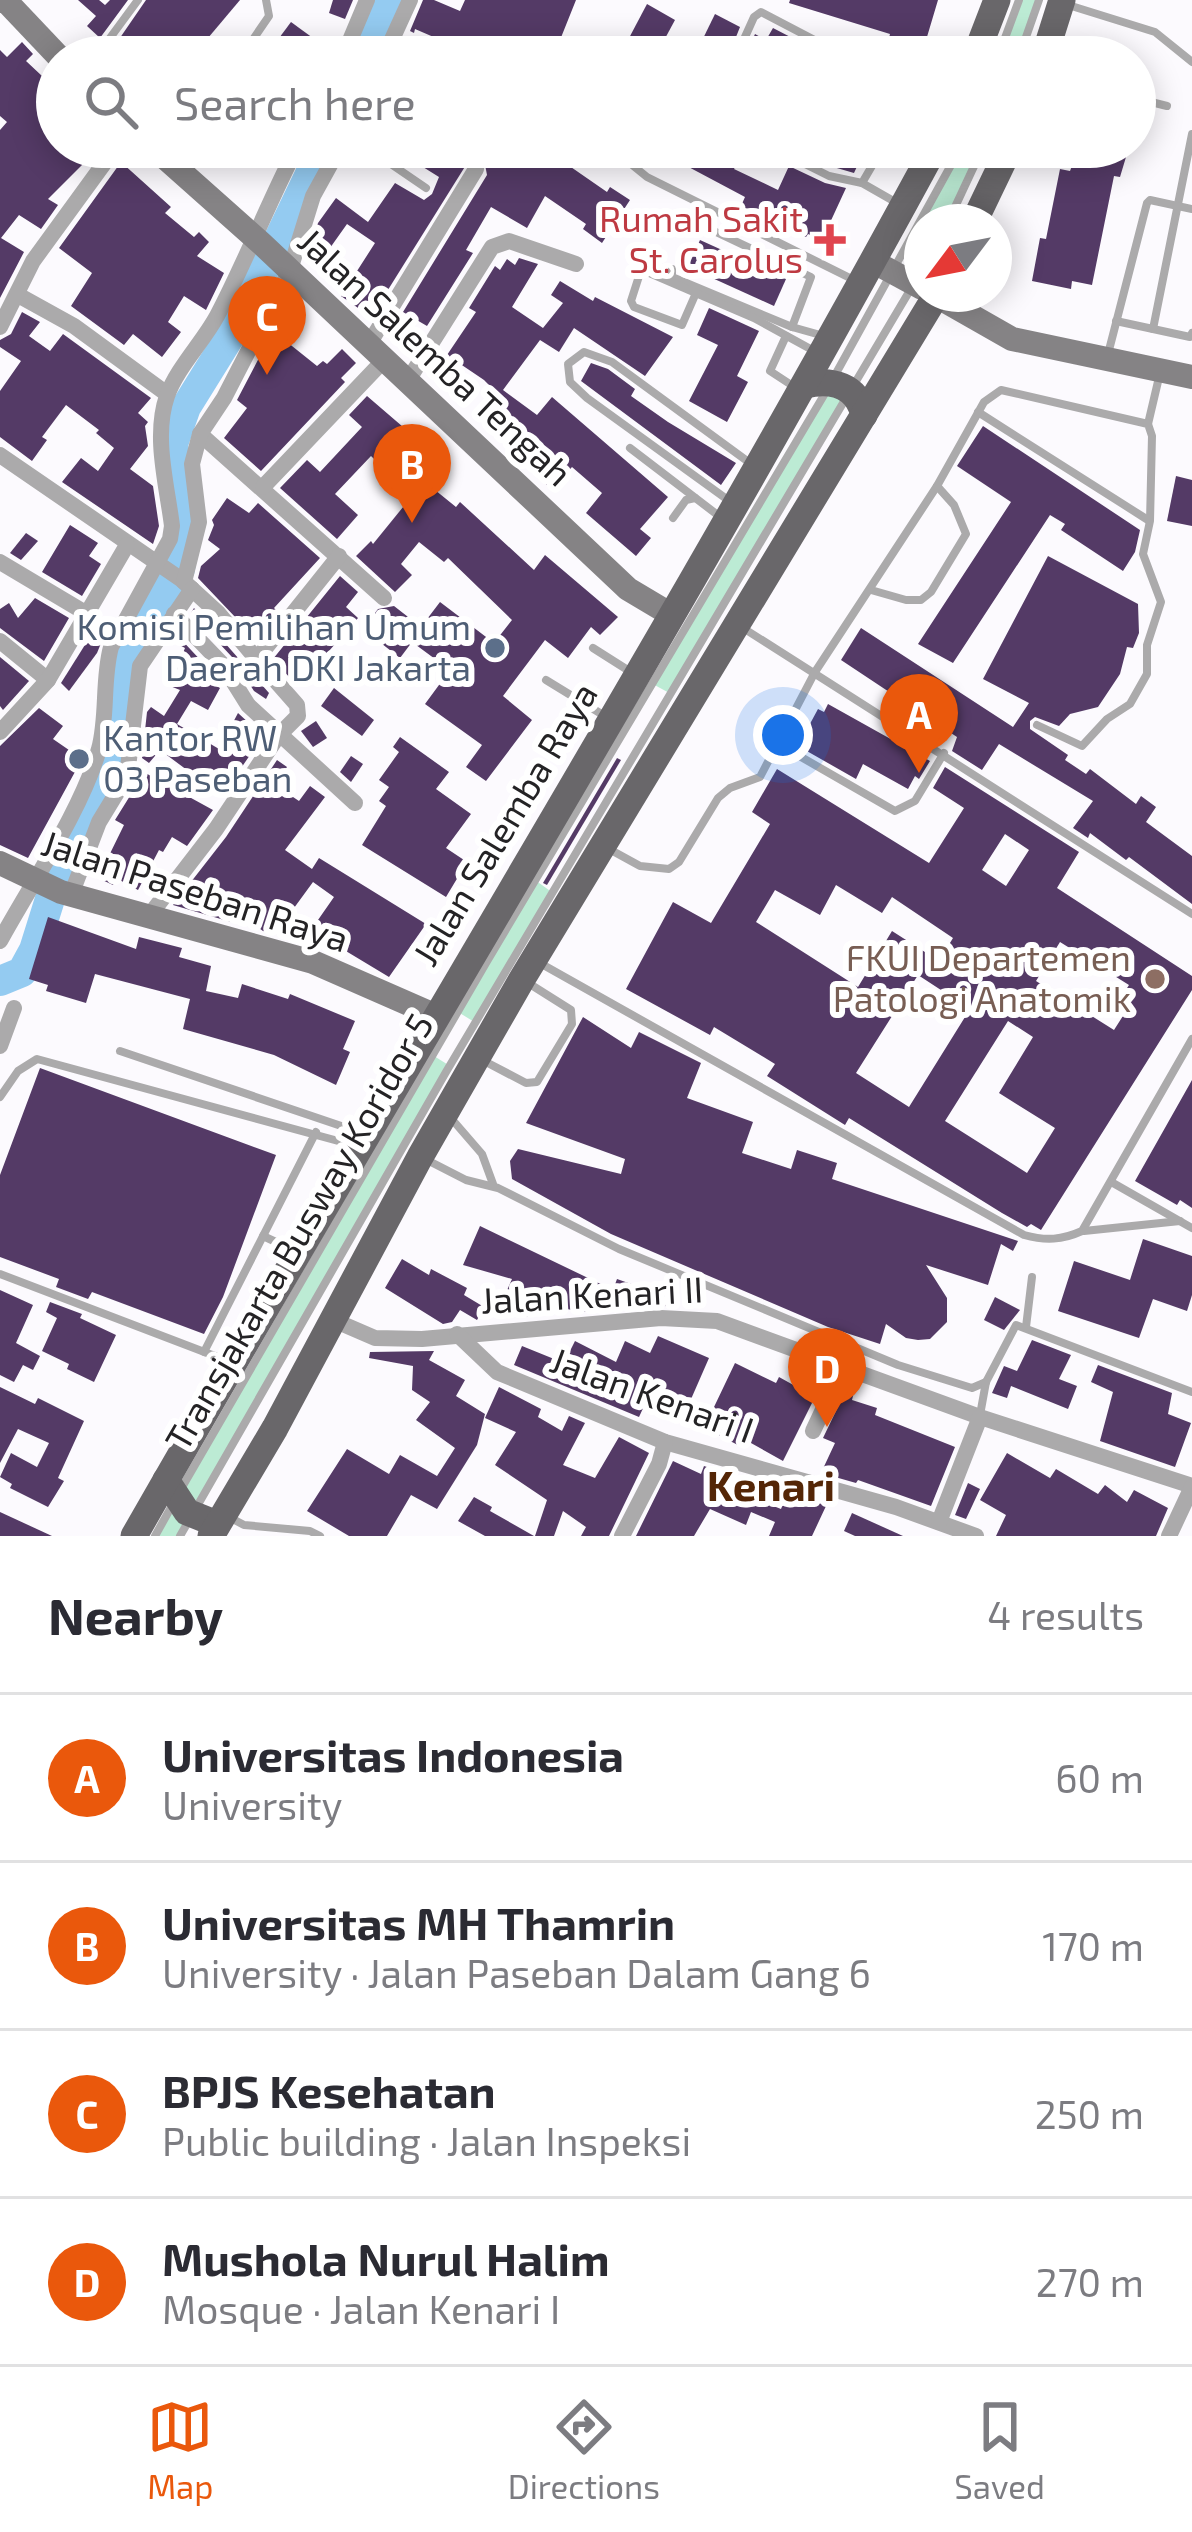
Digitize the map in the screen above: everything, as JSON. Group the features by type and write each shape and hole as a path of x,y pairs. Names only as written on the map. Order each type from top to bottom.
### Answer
{"main road":[{"path":"5,0 39,36"},
{"path":"983,36 997,0"},
{"path":"1048,36 1054,1"},
{"name":"Jalan Salemba Tengah","path":"184,168 628,589 670,614"},
{"name":"Jalan Salemba Raya","path":"904,217 903,206 923,168"},
{"path":"983,204 1000,168"},
{"name":"Jalan Salemba Raya","path":"195,1515 231,1363 756,468 904,290"},
{"name":"Jalan Salemba Raya","path":"134,1536 195,1515 274,1428 420,1157 736,624 829,379 904,290"},
{"path":"963,312 1012,339 1192,377"},
{"name":"Jalan Paseban Raya","path":"0,863 51,888 313,962 434,1015"}],"street":[{"path":"352,36 368,0"},
{"path":"394,36 410,0"},
{"path":"0,327 33,261 101,168"},
{"path":"51,888 100,745 111,647 161,564 172,526 161,437 167,394 258,240 288,168"},
{"path":"0,941 51,888 127,776 140,666 174,614 200,522 193,464 200,434 224,398 288,268 313,196 328,168"},
{"path":"262,487 376,352 476,169"},
{"path":"407,382 492,247 509,241 576,264"},
{"path":"18,295 74,326 167,394"},
{"path":"200,434 383,598"},
{"path":"0,455 186,584 260,662 299,712 149,916"},
{"path":"3,721 48,680 127,545"},
{"path":"260,662 261,652 339,556"},
{"path":"0,562 89,615"},
{"path":"174,614 223,664 248,705 355,803"},
{"path":"0,641 48,680"},
{"path":"0,1046 14,1008"},
{"name":"Jalan Kenari II","path":"331,1319 375,1338 422,1339 697,1318 736,1326 980,1417 1192,1487"},
{"name":"Jalan Kenari I","path":"458,1334 496,1372 665,1442 976,1536"},
{"path":"814,1431 844,1365"},
{"path":"939,1522 980,1417"},
{"path":"622,1536 659,1464 665,1442"},
{"path":"1169,1536 1192,1487"}],"lane":[{"path":"114,36 138,0"},
{"path":"255,36 269,16 266,0"},
{"path":"1005,36 1018,0"},
{"path":"1032,36 1054,1 1155,32 1192,62"},
{"path":"745,36 754,16 761,12 807,36"},
{"path":"1156,103 1167,106"},
{"path":"1153,329 1192,134"},
{"path":"397,168 426,188"},
{"path":"636,168 647,177 904,281"},
{"path":"813,168 862,183 903,206"},
{"path":"862,183 871,168"},
{"name":"Transjakarta Busway Koridor 5","path":"940,204 953,168"},
{"path":"956,204 973,168"},
{"path":"1107,359 1147,203 1192,209"},
{"path":"697,223 812,277 770,370 829,379"},
{"path":"672,268 672,277 789,331 829,379"},
{"path":"696,293 682,325 634,307 631,301 640,273 646,272 789,331 829,379"},
{"name":"Transjakarta Busway Koridor 5","path":"195,1515 486,963 829,379 904,290"},
{"path":"1116,321 1190,337 1192,333"},
{"path":"730,512 586,398 570,382 568,364 584,352 612,362 756,468"},
{"path":"1037,725 1082,746 1107,719 1130,704 1147,674 1148,645 1161,602 1143,554 1153,454 1148,424 1160,370"},
{"name":"Transjakarta Busway Koridor 5","path":"154,1536 195,1515 829,379"},
{"path":"602,845 640,866 669,869 679,862 718,798 730,788 760,778 815,672 937,486 988,396 1001,390 1148,424"},
{"path":"978,412 1150,520"},
{"path":"630,448 696,498 730,512"},
{"path":"871,590 921,600 941,578 966,534 954,505 937,486"},
{"path":"673,518 686,500 696,498"},
{"path":"736,624 1192,914"},
{"path":"592,648 635,675"},
{"path":"546,680 609,719"},
{"path":"776,742 895,811 915,801 944,753"},
{"path":"477,1058 526,1083 537,1082 572,1024 571,1010 528,970"},
{"path":"528,970 1024,1235 1052,1240 1082,1231 1180,1221"},
{"path":"1082,1231 1192,1039"},
{"path":"120,1051 362,1141"},
{"path":"0,1097 18,1071 37,1059 362,1141"},
{"path":"446,1112 482,1154 494,1186"},
{"path":"204,1352 316,1132"},
{"path":"420,1157 466,1180 494,1186 619,1249 898,1364 972,1388 986,1382"},
{"path":"1113,1183 1192,1228"},
{"path":"263,1236 298,1252"},
{"path":"0,1274 231,1363"},
{"path":"1026,1327 1032,1277"},
{"path":"980,1417 986,1382 1014,1326 1192,1392"},
{"path":"195,1515 320,1536"}],"green space":[{"path":"1018,0 1038,0 1026,36 1005,36"},
{"path":"951,168 973,168 956,204 933,204"},
{"path":"832,382 850,390 671,694 651,683"},
{"path":"535,880 553,893 476,1023 458,1012"},
{"path":"434,1056 450,1066 180,1536 155,1536"}],"building":[{"path":"78,0 99,0 105,5 110,0 128,0 101,36 87,26 96,16"},
{"path":"146,0 240,0 210,36 121,36"},
{"path":"333,0 353,0 345,19 329,13"},
{"path":"423,0 460,11 465,0 576,0 562,36 431,36 410,31"},
{"path":"938,0 927,36 889,36 789,3"},
{"path":"647,4 675,20 666,36 630,36"},
{"path":"715,14 740,27 736,36 704,36"},
{"path":"291,22 310,36 281,36"},
{"path":"22,42 33,54 26,61 36,70 36,168 79,168 48,199 58,205 41,229 19,215 1,238 24,252 0,298 0,130 7,122 0,116 0,50 7,57"},
{"path":"117,168 128,168 171,207 165,213 194,237 199,232 209,242 197,256 224,273 206,310 184,296 168,322 181,332 162,357 133,334 124,345 71,306 92,273 59,248"},
{"path":"425,168 464,168 371,317 341,296 375,243 347,224 325,255 311,245 318,223 336,198 368,222 395,183 424,200 439,177"},
{"path":"486,168 572,168 607,192 610,187 630,200 602,243 583,229 586,224 545,196 527,228 491,207 466,250 473,253 427,326 403,312 487,175"},
{"path":"690,168 735,168 778,190 788,168 793,168 846,188 822,240 741,206 745,197"},
{"path":"1123,168 1120,177 1114,176 1092,285 1072,281 1071,289 1032,281 1060,169"},
{"path":"700,240 786,279 774,306 688,267"},
{"path":"519,258 538,264 512,307 543,328 563,303 551,295 560,281 673,337 645,376 574,328 559,352 540,340 503,390 537,415 552,397 668,497 640,529 651,538 636,556 586,513 602,493 572,467 552,489 508,452 526,431 485,401 494,390 484,380 447,355 476,312 469,308 495,266 500,270 507,259 515,265"},
{"path":"709,308 759,331 737,376 748,382 727,422 689,401 718,345 697,335"},
{"path":"22,312 40,322 29,336 50,351 63,334 151,398 138,413 148,422 148,446 130,469 153,486 159,526 153,544 62,482 81,458 98,471 114,448 66,405 42,437 47,440 32,461 0,437 0,391 21,361 0,347 0,340 11,334"},
{"path":"277,334 317,366 323,361 327,364 342,349 356,363 341,378 345,382 261,471 224,438 247,408 237,400"},
{"path":"591,363 635,389 631,396 668,422 736,463 721,485 581,381"},
{"path":"367,396 424,445 417,452 424,459 420,463 443,480 435,490 456,507 460,502 534,570 545,555 618,617 600,635 591,627 568,658 545,640 503,696 532,720 486,781 466,767 482,745 425,704 450,670 412,642 400,658 363,629 378,609 394,606 421,627 440,602 494,643 512,620 448,558 444,562 419,542 401,564 412,575 395,592 356,556 371,541 373,544 412,496 371,456 335,494 358,515 337,539 280,488 307,460 320,472 362,427 349,415"},
{"path":"983,426 1140,530 1135,552 1123,571 1061,530 1065,524 1050,515 953,663 918,644 1011,502 957,466"},
{"path":"1176,476 1192,480 1192,526 1167,521"},
{"path":"227,498 249,513 258,503 320,558 274,608 278,612 256,639 198,578 201,566 220,549 208,540 212,520"},
{"path":"70,525 98,543 89,556 101,564 82,596 42,572"},
{"path":"26,533 38,541 21,560 10,553"},
{"path":"1048,556 1138,604 1139,633 1133,648 1127,647 1120,674 1098,707 1070,714 1059,726 1035,717 1030,729 1086,774 1090,769 1136,804 1141,796 1156,807 1146,822 1192,856 1192,904 1129,857 1126,860 1090,833 1088,838 1073,828 1093,801 999,744 982,770 952,751 957,737 841,660 861,628 1013,727 1029,703 983,679"},
{"path":"340,576 358,592 346,607 358,618 314,668 306,661 290,678 273,659"},
{"path":"35,598 69,618 44,661 0,628 0,609 9,603 18,618"},
{"path":"194,608 269,693 266,699 254,691 232,657 191,613"},
{"path":"100,621 108,626 97,653 69,691 61,683"},
{"path":"177,635 206,666 200,677 220,688 208,710 191,701 177,724 219,749 238,713 263,736 222,796 160,750 149,763 142,758 147,712 151,707 164,716 180,690 170,686 185,648 174,642"},
{"path":"0,657 29,681 3,710 0,706"},
{"path":"334,688 374,720 362,736 321,706"},
{"path":"828,704 930,761 919,779 915,776 908,789 863,764 856,779 798,746 818,709 824,712"},
{"path":"39,708 63,726 53,739 82,759 28,858 0,845 0,746"},
{"path":"316,721 327,738 313,747 301,731"},
{"path":"400,737 449,772 436,789 471,814 446,848 467,862 446,897 362,845 386,806 379,801 389,787 379,780 399,752 393,747"},
{"path":"351,756 363,764 351,782 340,772"},
{"path":"617,758 621,760 547,885 543,883"},
{"path":"277,760 287,767 275,785 299,801 310,786 325,797 285,850 312,869 319,858 426,924 389,977 311,930 334,897 313,882 275,934 237,912 231,922 173,905"},
{"path":"945,767 1079,852 1057,888 1192,976 1192,990 1041,1230 1002,1213 849,1118 845,1125 767,1076 775,1064 714,1027 710,1035 626,989 673,902 711,923 770,824 752,812 777,769 929,863 964,808 933,788","holes":["1005,834 1029,850 1006,886 982,870","836,885 882,913 892,897 953,938 939,961 892,931 858,987 756,922 775,890 820,915","1060,942 1129,985 1118,1002 1128,1008 1114,1030 1036,981","918,975 970,1009 909,1107 856,1073","1008,1021 1033,1037 999,1093 1055,1128 1027,1173 945,1121"]},
{"path":"140,770 213,810 187,846 172,837 163,852 159,850 138,890 116,878 113,885 98,878 124,825 115,820 138,783"},
{"path":"48,917 136,949 139,937 182,948 179,957 211,966 206,991 238,998 242,984 288,999 290,994 355,1021 343,1049 350,1052 336,1085 274,1055 183,1029 190,999 95,974 86,1003 46,991 48,985 29,979"},
{"path":"583,1017 631,1048 639,1032 701,1063 687,1098 753,1122 742,1153 791,1169 797,1150 837,1163 832,1179 1018,1241 1013,1251 1001,1244 988,1285 926,1265 947,1298 947,1322 930,1339 918,1340 886,1324 880,1344 828,1327 611,1234 512,1179 510,1161 518,1149 621,1174 625,1159 526,1123"},
{"path":"40,1068 276,1155 223,1297 204,1334 92,1292 88,1299 56,1287 59,1279 0,1257 0,1175"},
{"path":"1192,1080 1192,1208 1180,1200 1177,1205 1135,1181"},
{"path":"480,1226 613,1290 617,1279 671,1298 669,1306 639,1307 575,1297 602,1310 582,1312 532,1302 530,1317 526,1317 501,1304 512,1279 463,1265"},
{"path":"1143,1239 1192,1256 1187,1311 1153,1299 1139,1338 1058,1311 1074,1261 1130,1280"},
{"path":"402,1259 429,1275 431,1269 467,1288 464,1295 484,1307 477,1320 460,1310 452,1322 443,1324 385,1288"},
{"path":"0,1290 33,1305 16,1343 40,1356 33,1370 23,1365 14,1382 0,1375"},
{"path":"995,1297 1020,1310 1004,1330 984,1320"},
{"path":"50,1302 116,1335 94,1382 42,1351 57,1318 46,1312"},
{"path":"658,1336 709,1358 681,1422 645,1404 639,1417 514,1365 522,1346 564,1363 575,1341 616,1362 625,1341 650,1353"},
{"path":"1032,1340 1071,1355 1059,1379 1077,1386 1068,1409 1011,1386 1007,1398 992,1393 1004,1366 1017,1371"},
{"path":"434,1351 429,1360 465,1380 456,1396 485,1414 477,1445 437,1509 411,1495 387,1536 349,1536 307,1511 347,1449 389,1474 400,1455 437,1476 455,1448 416,1420 430,1402 412,1390 413,1366 369,1358 370,1352"},
{"path":"735,1363 776,1383 779,1377 815,1397 783,1461 742,1438 738,1445 704,1428"},
{"path":"1098,1365 1172,1393 1168,1414 1191,1423 1175,1467 1100,1441 1113,1392 1091,1382"},
{"path":"848,1386 855,1388 852,1400 877,1408 875,1415 955,1447 931,1506 858,1480 821,1473 835,1443 823,1438"},
{"path":"0,1387 35,1404 38,1398 84,1421 58,1478 64,1481 48,1507 10,1488 12,1484 0,1477 11,1453 37,1467 49,1443 18,1429 0,1463"},
{"path":"499,1387 541,1409 538,1417 562,1431 569,1416 585,1423 563,1465 595,1478 619,1437 649,1453 609,1536 581,1536 586,1527 563,1511 554,1536 535,1536 547,1500 495,1465 516,1432 485,1418"},
{"path":"1007,1453 1050,1478 1056,1469 1098,1494 1105,1485 1127,1502 1134,1490 1168,1508 1156,1536 996,1536 1006,1515 980,1500"},
{"path":"673,1461 701,1474 704,1466 762,1486 756,1499 781,1509 789,1490 826,1506 812,1536 769,1536 775,1522 751,1512 746,1525 710,1509 694,1536 636,1536"},
{"path":"968,1483 980,1489 966,1519 955,1515"},
{"path":"474,1497 534,1536 485,1536 458,1521"},
{"path":"0,1512 52,1536 0,1536"},
{"path":"852,1513 903,1536 855,1536 844,1531"}],"waterway":[{"path":"375,36 390,0"},
{"path":"0,981 22,972 34,950 66,848 110,764 122,653 180,569 185,529 173,444 186,407 240,320 313,168"}],"place":[{"name":"Rumah Sakit St. Carolus","path":"830,240"},
{"name":"BPJS Kesehatan","path":"267,375"},
{"name":"Universitas MH Thamrin","path":"412,523"},
{"name":"Komisi Pemilihan Umum Daerah DKI Jakarta","path":"495,648"},
{"name":"Kantor RW 03 Paseban","path":"79,759"},
{"name":"Universitas Indonesia","path":"919,773"},
{"name":"FKUI Departemen Patologi Anatomik","path":"1155,979"},
{"name":"Mushola Nurul Halim","path":"827,1427"}],"district":[{"name":"Kenari","path":"771,1486"}]}
